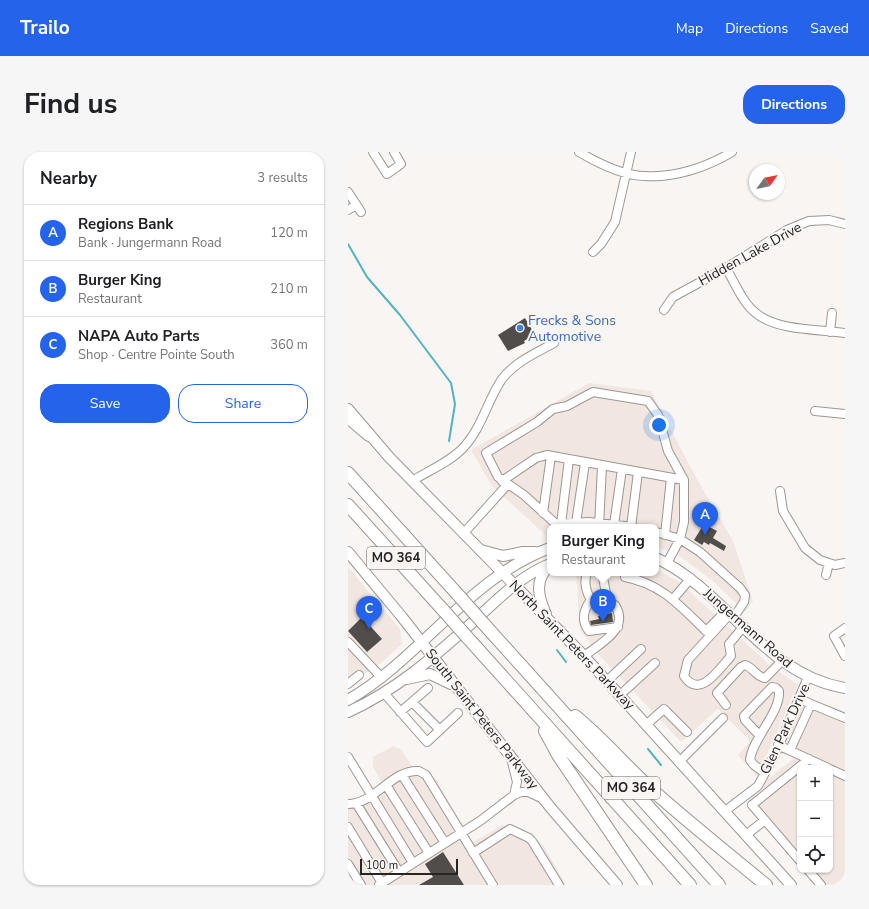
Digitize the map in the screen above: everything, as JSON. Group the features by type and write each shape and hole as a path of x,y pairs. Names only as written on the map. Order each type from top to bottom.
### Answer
{"highway":[{"path":"348,417 369,435"},
{"name":"MO 364","path":"348,473 719,885"},
{"name":"MO 364","path":"348,505 690,885"},
{"path":"544,691 592,730 614,754 652,789 766,885"},
{"path":"535,713 558,755 646,885"}],"main road":[{"name":"North Saint Peters Parkway","path":"348,410 412,481 584,656 791,885"},
{"path":"478,549 503,556 524,552 539,552"},
{"path":"348,700 382,678 421,642 502,573 547,549"},
{"name":"South Saint Peters Parkway","path":"348,552 421,642 544,799 617,885"},
{"name":"Jungermann Road","path":"659,559 691,578 782,661 808,677 845,688"},
{"path":"348,712 384,693 404,680 514,585 534,571 547,565"},
{"path":"547,568 538,583 540,598 548,619"},
{"path":"404,680 430,674 455,686"}],"street":[{"path":"372,152 387,174 401,164 394,152"},
{"path":"579,152 597,162 643,176 682,172 701,167 732,152"},
{"path":"593,252 601,244 615,222 631,152"},
{"path":"348,192 361,212"},
{"path":"348,210 356,205"},
{"name":"Hidden Lake Drive","path":"664,310 674,297 726,268 787,230 809,222 829,220 845,224"},
{"path":"726,268 740,292 756,314 774,323 845,334"},
{"path":"830,332 832,313"},
{"path":"412,481 462,449 472,438 502,380 521,362 554,342"},
{"path":"588,524 556,524 524,495 498,478 486,453 537,422 553,409 566,406 593,392 648,401 658,415 668,451 684,480 684,522 680,540 667,563"},
{"path":"815,411 845,414"},
{"path":"463,534 505,483 536,458 551,456 684,480"},
{"path":"544,513 551,456"},
{"path":"561,524 569,459"},
{"path":"576,523 585,462"},
{"path":"599,524 602,466"},
{"path":"614,524 622,469"},
{"path":"631,524 638,472"},
{"path":"665,535 671,478"},
{"path":"780,491 783,511 805,548 815,557 829,563 835,565 845,563"},
{"path":"625,576 650,585 673,599 706,631 744,602 745,595 721,569 680,540 659,533"},
{"path":"826,575 829,563"},
{"path":"584,656 618,627 620,620 615,605 608,602 595,604 591,600 585,578 586,576"},
{"path":"603,576 608,602"},
{"path":"673,599 691,578"},
{"path":"591,600 583,613 584,624 589,631 618,627"},
{"path":"730,614 688,660 684,676 688,681 695,686 702,686 731,656 729,644 744,626"},
{"path":"845,628 834,636 845,656"},
{"path":"348,642 382,678"},
{"path":"607,681 641,649"},
{"path":"726,705 717,693 741,667 745,665 748,666 760,677 765,678 782,661"},
{"path":"620,695 655,662"},
{"path":"348,684 359,675"},
{"name":"Glen Park Drive","path":"725,811 758,786 808,677"},
{"path":"760,736 745,720 744,716 772,687 776,688 779,691 780,696 751,755 750,760 765,773"},
{"path":"400,712 428,688"},
{"path":"384,693 427,742 458,713"},
{"path":"798,698 845,718"},
{"path":"412,702 440,730"},
{"path":"790,750 811,704"},
{"path":"647,724 664,709 687,732"},
{"path":"680,761 723,718"},
{"path":"778,745 822,765"},
{"path":"348,757 413,863"},
{"path":"511,757 517,782 514,794"},
{"path":"797,857 752,805 809,759"},
{"path":"399,872 352,804 371,795 402,775 415,770 426,775 493,885"},
{"path":"833,770 845,776"},
{"path":"402,775 445,843"},
{"path":"386,785 429,853"},
{"path":"348,827 381,884 494,811 514,794 528,792 544,799"},
{"path":"746,835 765,820"},
{"path":"473,852 510,829 529,838 559,885"},
{"path":"348,864 361,885"},
{"path":"811,873 821,885"}],"shaded area":[{"path":"589,383 651,391 693,472 733,541 753,601 745,612 714,582 681,557 659,547 659,524 547,524 547,536 492,486 471,450"},
{"path":"348,567 400,629 402,644 382,662 348,685"},
{"path":"659,571 678,581 771,666 798,685 757,777 738,755 750,741 718,709 681,742 600,656 580,630 576,576 659,576"},
{"path":"804,695 845,714 845,885 824,885 814,873 833,873 833,765 797,765 797,855 751,801 765,789 763,783 794,758 780,753"},
{"path":"393,746 402,750 411,765 425,770 436,779 472,843 502,825 531,835 543,845 566,885 348,885 348,803 353,802 382,783 373,767 373,757"}],"building":[{"name":"Frecks & Sons Automotive","path":"525,318 535,335 524,341 525,343 508,351 498,335"},
{"path":"704,524 717,531 713,538 726,546 724,551 710,543 709,545 704,542 702,545 694,540"},
{"path":"612,613 613,622 591,625 590,621 599,619 598,616"},
{"path":"362,617 382,639 367,652 348,631"},
{"path":"443,852 464,885 419,885 433,877 425,864"}],"waterway":[{"path":"348,244 367,277 400,315 451,383 455,404 449,441"},
{"path":"557,650 566,662"},
{"path":"648,749 661,765"}],"place":[{"name":"Frecks & Sons Automotive","path":"520,328"},
{"name":"Regions Bank","path":"705,535"},
{"name":"Burger King","path":"603,622"},
{"name":"NAPA Auto Parts","path":"369,629"}]}
